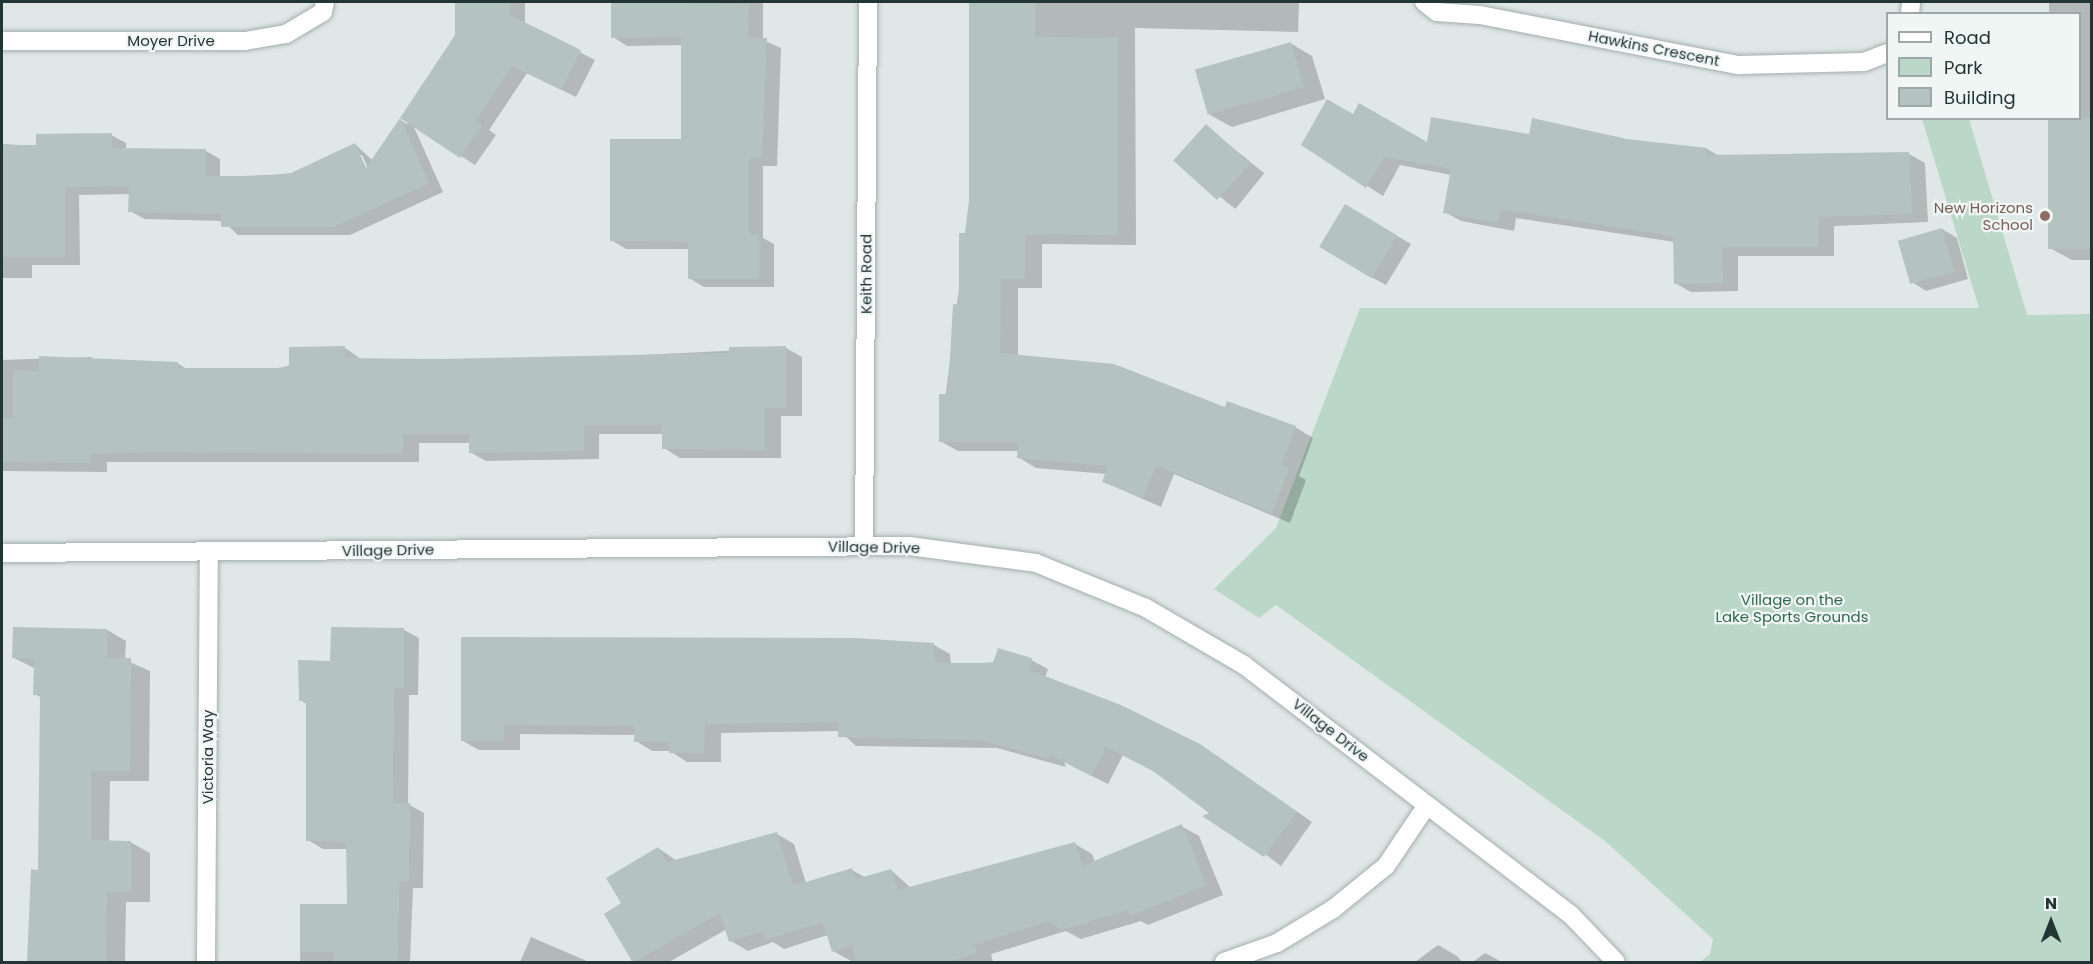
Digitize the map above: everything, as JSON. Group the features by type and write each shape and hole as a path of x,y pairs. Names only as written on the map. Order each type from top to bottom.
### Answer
{"street":[{"name":"Moyer Drive","path":"2,41 244,41 286,34 323,12 326,2"},
{"name":"Keith Road","path":"864,546 868,2"},
{"name":"Hawkins Crescent","path":"1424,2 1437,12 1480,15 1738,65 1864,62 1886,52"},
{"name":"Village Drive","path":"2,553 864,546 1005,556 1146,608 1296,701 1570,914 1616,963"},
{"name":"Victoria Way","path":"206,963 209,552"},
{"path":"1224,963 1278,943 1333,909 1386,866 1427,805"}],"green space":[{"name":"Village on the Lake Sports Grounds","path":"1922,120 1969,120 2027,315 2091,314 2091,962 1700,962 1710,954 1713,939 1605,841 1276,605 1259,618 1214,589 1276,528 1360,308 1979,308"}],"building":[{"path":"455,2 510,2 510,15 581,50 561,90 512,66 475,121 482,125 460,158 400,118 455,35"},
{"path":"611,2 749,4 748,38 767,38 762,158 749,158 749,234 759,234 759,279 688,279 688,242 610,241 610,139 681,139 681,37 611,38"},
{"path":"969,2 1035,2 1035,37 1118,38 1118,235 1025,234 1025,279 1001,279 1000,353 1114,364 1225,407 1227,401 1296,426 1281,465 1289,468 1272,514 1156,465 1143,498 1102,482 1108,466 1017,458 1018,442 939,442 939,394 948,394 953,304 959,304 959,233 965,233 969,200"},
{"path":"1291,42 1304,87 1208,115 1195,70"},
{"path":"1327,99 1353,114 1359,103 1427,142 1431,117 1529,134 1532,118 1627,139 1707,148 1706,155 1909,152 1912,214 1818,217 1818,247 1722,247 1723,283 1674,284 1673,236 1500,209 1498,223 1443,213 1451,169 1384,157 1366,188 1301,145"},
{"path":"400,118 429,183 334,227 221,227 221,214 128,212 129,186 65,187 65,257 2,257 2,145 36,145 36,134 112,133 112,148 206,149 206,176 263,176 291,173 355,143 366,168"},
{"path":"2091,118 2091,249 2048,249 2048,120"},
{"path":"1206,124 1250,163 1217,200 1173,160"},
{"path":"1345,204 1397,235 1372,278 1319,247"},
{"path":"1942,228 1954,271 1910,284 1898,241"},
{"path":"345,346 345,358 437,359 729,353 729,347 786,346 786,408 765,408 765,450 662,449 662,425 584,425 584,451 469,453 469,434 403,434 403,454 152,452 91,454 91,463 2,462 2,418 13,418 13,370 39,371 39,356 178,362 178,368 278,368 289,366 289,347"},
{"path":"13,627 107,629 107,658 131,658 130,771 91,771 91,840 131,841 131,892 107,892 106,963 27,963 31,869 38,870 40,695 33,695 34,659 12,658"},
{"path":"331,627 404,628 404,688 394,688 393,803 410,803 409,881 399,881 398,963 334,962 334,952 300,952 300,904 347,904 346,842 306,841 306,701 299,701 298,660 330,661"},
{"path":"461,637 855,638 934,643 935,663 993,663 998,648 1032,658 1029,670 1121,705 1200,744 1297,812 1264,857 1202,816 1209,813 1153,771 1106,747 1091,776 1049,754 1050,759 979,740 838,737 838,722 705,724 704,753 669,753 669,742 634,742 635,726 504,725 504,741 461,741"},
{"path":"1182,824 1206,885 1130,916 1127,910 1062,930 1049,921 974,945 977,953 945,963 857,963 851,945 832,952 823,922 765,940 763,931 729,942 720,913 633,963 604,914 621,903 606,878 658,847 667,862 777,832 793,886 852,868 856,879 891,869 898,890 1075,842 1082,866"}],"place":[{"name":"New Horizons School","path":"2045,216"}]}
